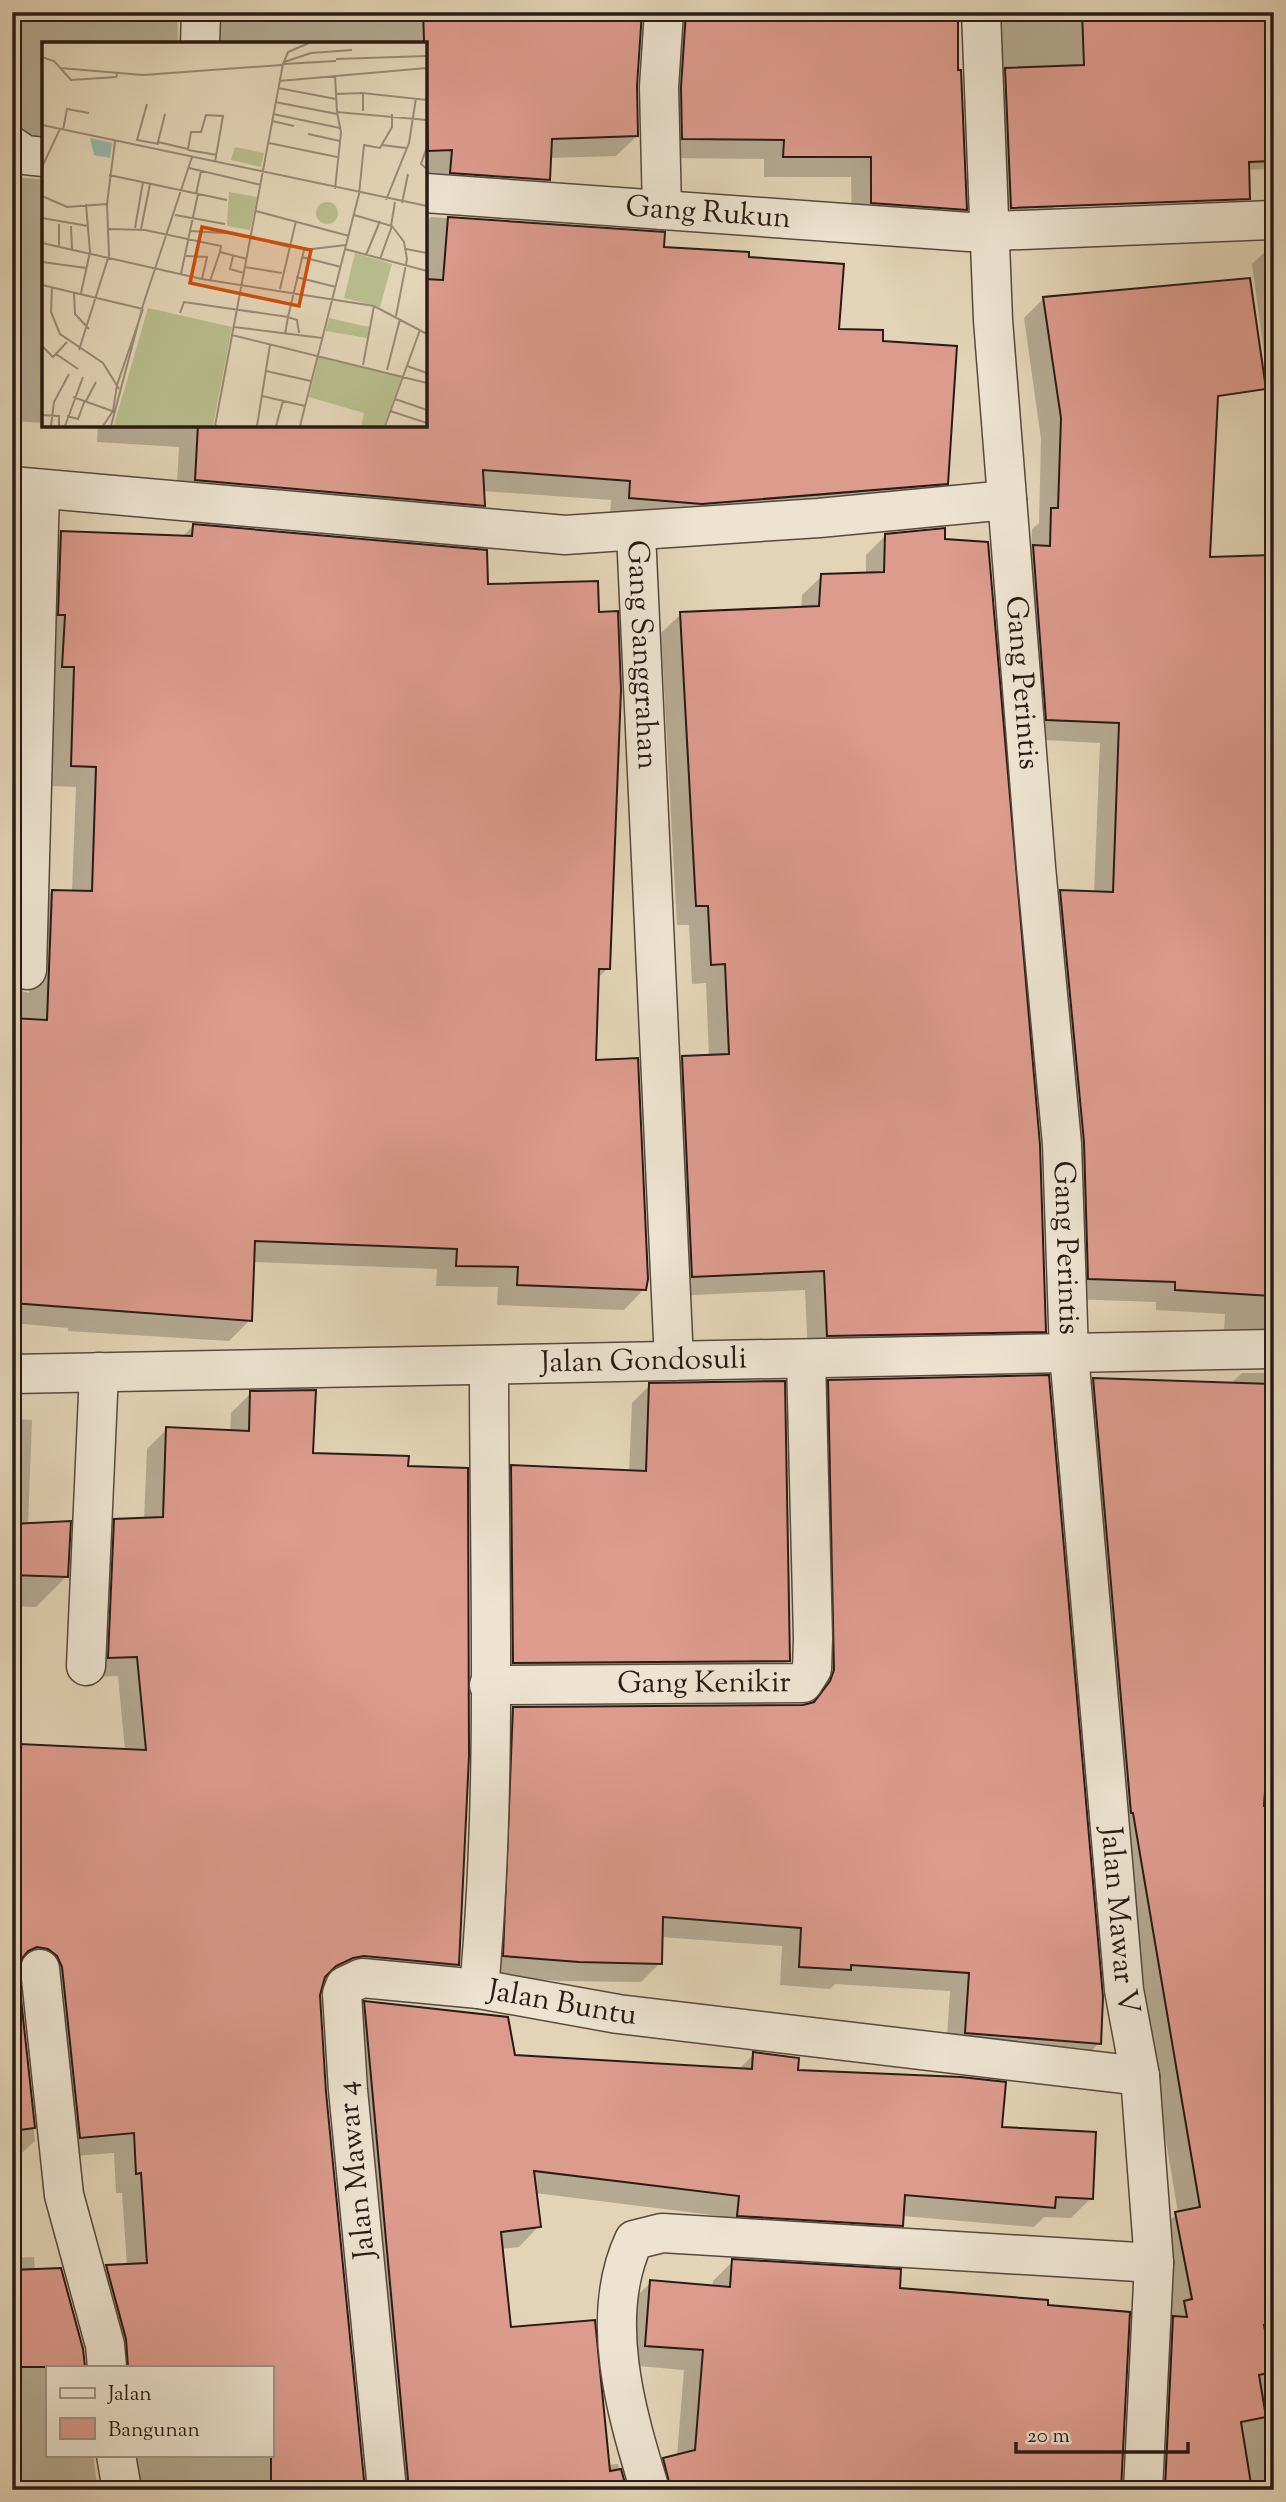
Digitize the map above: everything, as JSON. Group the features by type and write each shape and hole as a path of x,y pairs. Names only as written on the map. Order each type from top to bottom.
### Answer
{"street":[{"path":"200,42 201,12"},
{"path":"662,210 659,87 664,12"},
{"name":"Gang Perintis","path":"981,12 989,232 1007,500 1062,1144 1069,1353"},
{"name":"Gang Rukun","path":"427,193 989,232 1274,220"},
{"path":"26,488 27,970"},
{"name":"Gang Sanggrahan","path":"26,488 565,535 636,533 674,1361"},
{"path":"636,533 1007,500"},
{"name":"Jalan Gondosuli","path":"12,1374 1274,1349"},
{"name":"Jalan Mawar V","path":"1069,1353 1124,1990 1140,2076 1154,2263 1143,2490"},
{"name":"Gang Kenikir","path":"489,1685 803,1684 812,1669 813,1638 806,1359"},
{"name":"Jalan Buntu","path":"489,1365 486,1870 478,1989 618,2014 1140,2076"},
{"path":"86,1666 99,1372"},
{"path":"40,1969 64,2194 105,2345 107,2366"},
{"name":"Jalan Mawar 4","path":"387,2490 348,2090 342,1994 345,1986 362,1978 478,1989"},
{"path":"650,2490 638,2453 619,2359 615,2308 623,2263 634,2240 662,2233 1154,2263"},
{"path":"116,2456 122,2490"}],"building":[{"path":"423,12 507,12 507,18 642,12 637,86 638,136 552,139 550,180 450,173 452,150 428,151 427,42 424,42"},
{"path":"686,12 958,12 958,70 961,70 967,210 871,203 871,157 783,157 784,140 682,139 681,87"},
{"path":"1082,12 1274,12 1274,161 1249,162 1250,199 1011,208 1005,68 1084,65"},
{"path":"448,217 665,232 664,247 749,252 749,257 844,264 839,329 883,330 883,341 957,346 948,484 702,504 629,498 630,481 483,470 485,506 195,480 198,427 427,427 427,279 443,280"},
{"path":"1250,278 1266,389 1218,396 1210,557 1274,555 1274,1296 1175,1290 1175,1282 1088,1279 1084,1142 1060,890 1113,892 1119,723 1046,720 1033,545 1050,546 1051,508 1058,508 1061,418 1043,297"},
{"path":"193,524 487,550 488,584 598,581 599,612 618,611 621,690 610,969 599,969 596,1060 638,1058 648,1279 646,1290 517,1285 518,1267 456,1266 457,1249 255,1241 252,1321 12,1303 12,1018 47,1020 52,890 92,891 96,767 71,766 74,667 62,667 65,615 58,615 61,531 192,536"},
{"path":"945,528 945,539 988,542 1040,1145 1046,1332 827,1336 824,1271 692,1277 682,1056 729,1054 725,964 711,965 708,906 696,906 680,612 819,606 821,574 884,572 885,534"},
{"path":"12,529 17,530 15,613 12,612"},
{"path":"1049,1375 1103,1997 1101,2044 965,2033 969,1973 851,1965 851,1970 799,1967 801,1928 663,1917 662,1964 579,1962 503,1956 513,1707 803,1705 814,1702 830,1681 834,1670 828,1380"},
{"path":"1093,1378 1273,1384 1269,1507 1274,1507 1274,1659 1264,1806 1274,1806 1274,2324 1264,2325 1272,2372 1259,2375 1266,2417 1241,2422 1252,2490 1165,2489 1173,2316 1187,2317 1184,2301 1192,2299 1175,2212 1200,2207 1131,1813"},
{"path":"785,1381 790,1661 513,1663 511,1465 646,1471 649,1383"},
{"path":"316,1390 313,1453 409,1456 408,1466 468,1468 469,1756 459,1965 364,1956 353,1958 336,1966 325,1977 320,1995 326,2092 365,2490 271,2490 273,2366 128,2366 126,2339 106,2265 147,2263 141,2173 136,2174 134,2133 80,2138 62,1967 57,1956 48,1949 37,1947 28,1951 20,1961 18,1971 35,2128 12,2131 12,1897 20,1744 146,1750 137,1657 108,1658 114,1519 163,1517 166,1427 249,1431 250,1391"},
{"path":"71,1521 68,1577 12,1575 12,1524"},
{"path":"364,2001 508,2017 515,2055 752,2069 753,2052 799,2058 798,2070 961,2077 1006,2082 1002,2127 1096,2132 1093,2199 1056,2197 1055,2208 905,2195 903,2226 737,2216 739,2196 534,2171 541,2227 501,2232 511,2327 595,2320 610,2471 621,2469 627,2490 409,2490"},
{"path":"732,2259 901,2269 900,2288 1048,2300 1048,2305 1130,2312 1121,2490 671,2490 663,2458 695,2450 703,2350 645,2346 650,2280 730,2287"},
{"path":"61,2268 83,2349 85,2366 12,2367 12,2270"}]}
